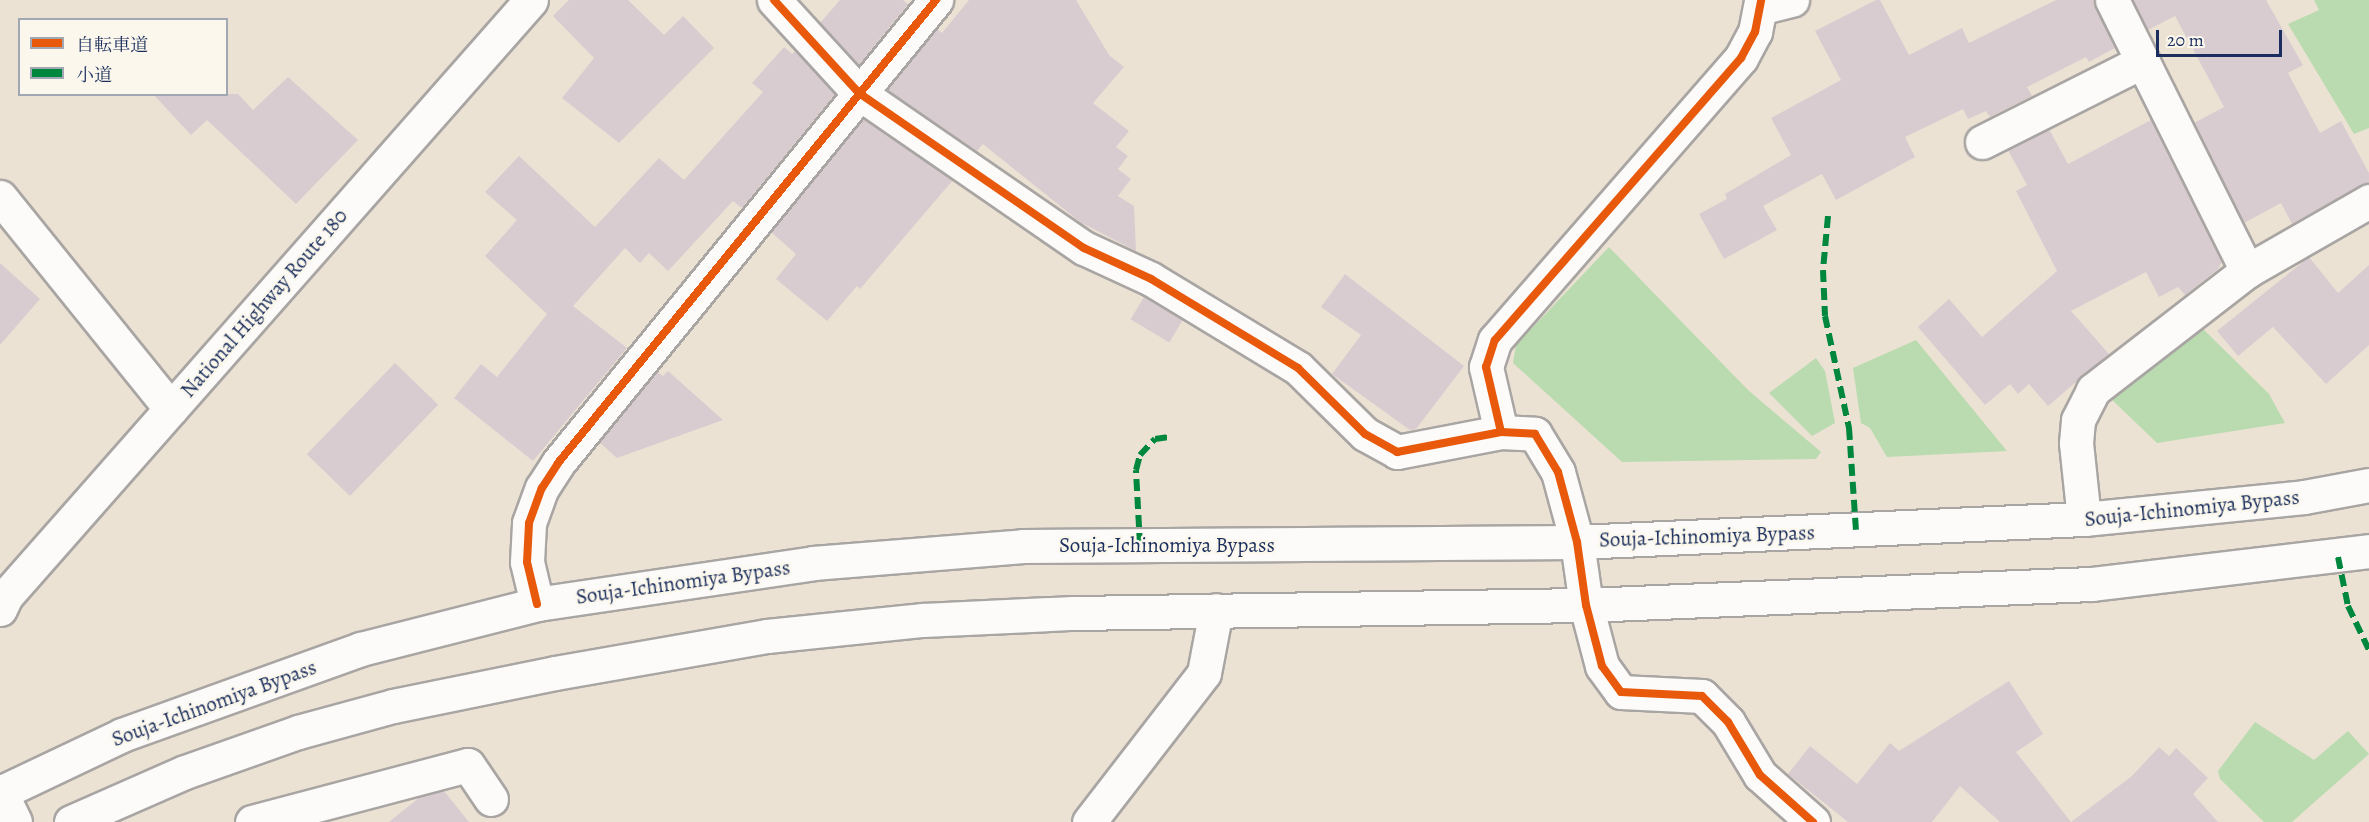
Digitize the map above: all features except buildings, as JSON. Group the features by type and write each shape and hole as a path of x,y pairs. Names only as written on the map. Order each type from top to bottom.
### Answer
{"main road":[{"name":"National Highway Route 180","path":"0,609 6,596 531,0"},
{"path":"774,0 859,93 1084,248 1151,279 1298,368 1365,434 1397,452 1501,432 1536,434 1558,472 1577,542 1586,605 1602,666 1621,692 1702,696 1728,722 1760,775 1813,822"},
{"path":"537,604 527,562 529,523 542,488 558,463 936,0"},
{"path":"2112,0 2247,271"},
{"path":"1501,432 1486,367 1495,340 1741,58 1772,2"},
{"path":"1982,142 2143,61"},
{"path":"0,197 171,409"},
{"path":"2084,519 2076,443 2078,420 2093,390 2247,271 2369,201"},
{"name":"Souja-Ichinomiya Bypass","path":"0,792 122,735 361,649 537,604 813,563 1023,546 1577,542 2084,519 2304,497 2369,486"},
{"path":"71,822 185,772 298,732 393,706 555,673 767,636 923,620 1216,610 1586,605 2092,584 2369,551"},
{"path":"1089,822 1204,673 1216,610"},
{"path":"252,822 468,765 491,799"},
{"path":"0,792 15,822"}],"green space":[{"path":"2314,0 2369,0 2369,128 2354,134 2288,24 2319,10"},
{"path":"1609,247 1748,390 1821,452 1816,459 1622,462 1513,363 1516,345"},
{"path":"2199,325 2269,394 2285,423 2157,443 2109,397"},
{"path":"1916,340 2007,451 1887,457 1870,428 1861,423 1853,368"},
{"path":"1816,358 1825,371 1835,423 1812,436 1769,393"},
{"path":"2255,722 2314,760 2348,731 2369,754 2292,822 2264,822 2220,779 2218,771"}],"marked path":[{"path":"1828,216 1823,270 1825,316 1849,428 1856,530"},
{"path":"1140,545 1136,470 1140,455 1155,439 1169,437"},
{"path":"2338,557 2348,606 2369,650"}],"cycle path":[{"path":"774,0 859,93 1084,248 1151,279 1298,368 1365,434 1397,452 1501,432 1535,434 1558,472 1577,542 1586,605 1602,666 1621,692 1702,696 1728,722 1760,775 1813,822"},
{"path":"537,604 527,562 529,523 542,488 558,463 936,0"},
{"path":"1501,432 1486,367 1495,340 1741,58 1755,32 1761,0"}]}
